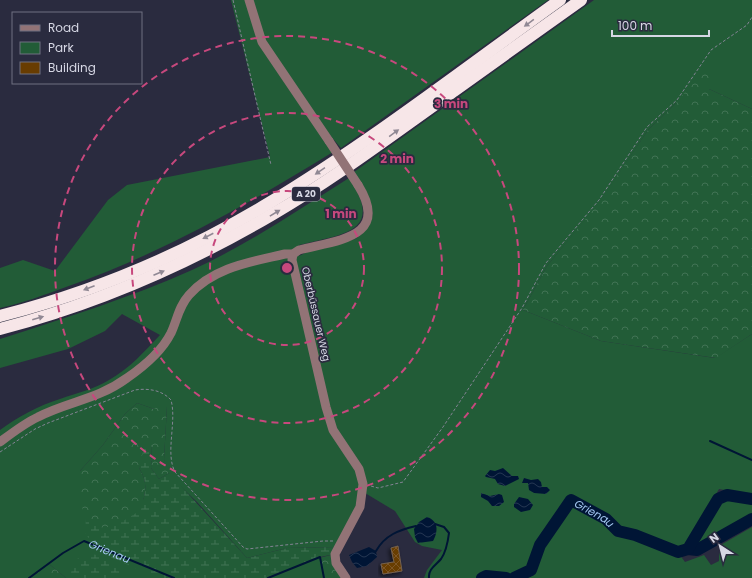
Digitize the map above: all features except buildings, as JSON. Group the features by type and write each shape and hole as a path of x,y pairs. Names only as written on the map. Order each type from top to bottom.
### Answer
{"highway":[{"name":"A 20","path":"0,316 78,292 120,277 190,245 268,204 350,151 560,0"},
{"name":"A 20","path":"0,329 82,304 124,288 195,256 274,214 357,160 581,0"}],"street":[{"path":"0,442 37,417 97,396 127,378 152,357 167,340 180,309 189,295 216,274 233,266 285,254 293,254 299,250 350,237 362,229 368,218 369,206 358,185 262,42 257,30 249,0"},
{"name":"Oberbüssauer Weg","path":"293,254 292,260 326,407 333,430 358,470 363,484"},
{"path":"346,578 335,558 337,547 360,507 363,484"}],"path":[{"path":"234,0 271,166"},
{"path":"363,484 378,488 403,482 443,427 522,308 546,263 599,200 648,128 677,100 711,50 747,25 752,17"},
{"path":"0,452 42,426 135,390 146,388 162,393 171,400 173,414 171,463 175,472 243,547 247,549 322,540 341,542"}],"green space":[{"path":"231,0 248,0 256,34 333,152 203,227 136,259 101,274 33,299 0,308 0,268 23,260 55,271 108,200 127,185 270,157"},
{"path":"252,0 548,0 341,148 328,133 267,45"},
{"path":"594,0 752,0 752,109 709,89 676,103 648,130 600,202 547,266 523,310 601,341 715,358 752,334 752,495 719,489 687,545 674,547 685,562 704,555 711,565 719,561 719,546 752,527 752,578 424,578 427,570 442,550 422,546 415,542 395,511 365,493 337,547 287,548 247,558 197,502 172,478 166,469 164,459 167,406 154,409 137,403 125,414 103,445 80,471 152,503 207,578 66,578 49,564 29,578 0,578 0,430 14,420 36,408 91,388 116,376 143,353 160,335 122,314 105,331 68,349 0,368 0,339 121,299 192,270 233,250 349,178 359,196 363,210 361,220 354,228 343,233 330,238 299,245 299,256 307,252 355,239 370,223 372,207 365,190 354,172"},
{"path":"706,67 718,74 709,89 752,109 752,334 716,358 601,341 523,310 547,266 600,201 648,130 676,103"},
{"path":"137,403 154,409 159,405 167,406 164,459 169,473 159,479 151,468 152,445 139,468 145,484 145,493 141,510 115,526 99,528 86,519 79,498 80,471 103,445 125,414"},
{"path":"145,444 152,444 151,468 159,479 169,473 247,558 287,548 337,547 335,554 320,557 268,578 158,578 96,551 85,532 86,519 99,528 115,526 141,510 145,493 145,484 139,468"},
{"path":"727,497 752,502 752,515 718,534 701,548 693,546 703,526 716,507"},
{"path":"91,554 104,557 115,562 121,569 118,578 75,578 71,573 74,560"},
{"path":"335,554 346,578 323,578 319,558"},
{"path":"320,557 324,578 268,578"},
{"path":"49,564 66,578 29,578"}],"water":[{"path":"503,468 512,476 518,476 519,479 505,486 498,484 495,479 485,476 490,470 495,471"},
{"path":"524,478 531,480 538,479 541,482 542,487 547,487 550,490 546,494 534,493 529,490 528,483 522,483"},
{"path":"481,493 490,496 499,494 502,495 504,502 499,506 492,506 488,501 481,497"},
{"path":"519,497 528,499 533,505 530,510 521,512 514,507 514,504"},
{"path":"427,517 434,521 436,527 435,538 433,541 418,543 415,537 414,529 419,522"},
{"path":"369,547 376,551 377,557 367,566 357,568 349,555"}],"waterway":[{"path":"710,441 752,460"},
{"name":"Grienau","path":"514,578 531,570 540,545 571,500 606,519 618,531 635,535 678,552 688,549 718,499 727,495 752,499"},
{"name":"Grienau","path":"688,549 697,550 752,519"},
{"name":"Grienau","path":"429,578 431,570 441,559 444,553 449,533 444,527 435,524"},
{"path":"376,551 388,537 404,529 416,526"},
{"name":"Grienau","path":"29,578 63,553 84,541 174,578"},
{"name":"Grienau","path":"268,578 320,557 324,578"},
{"name":"Grienau","path":"482,578 486,576 506,578"}]}
